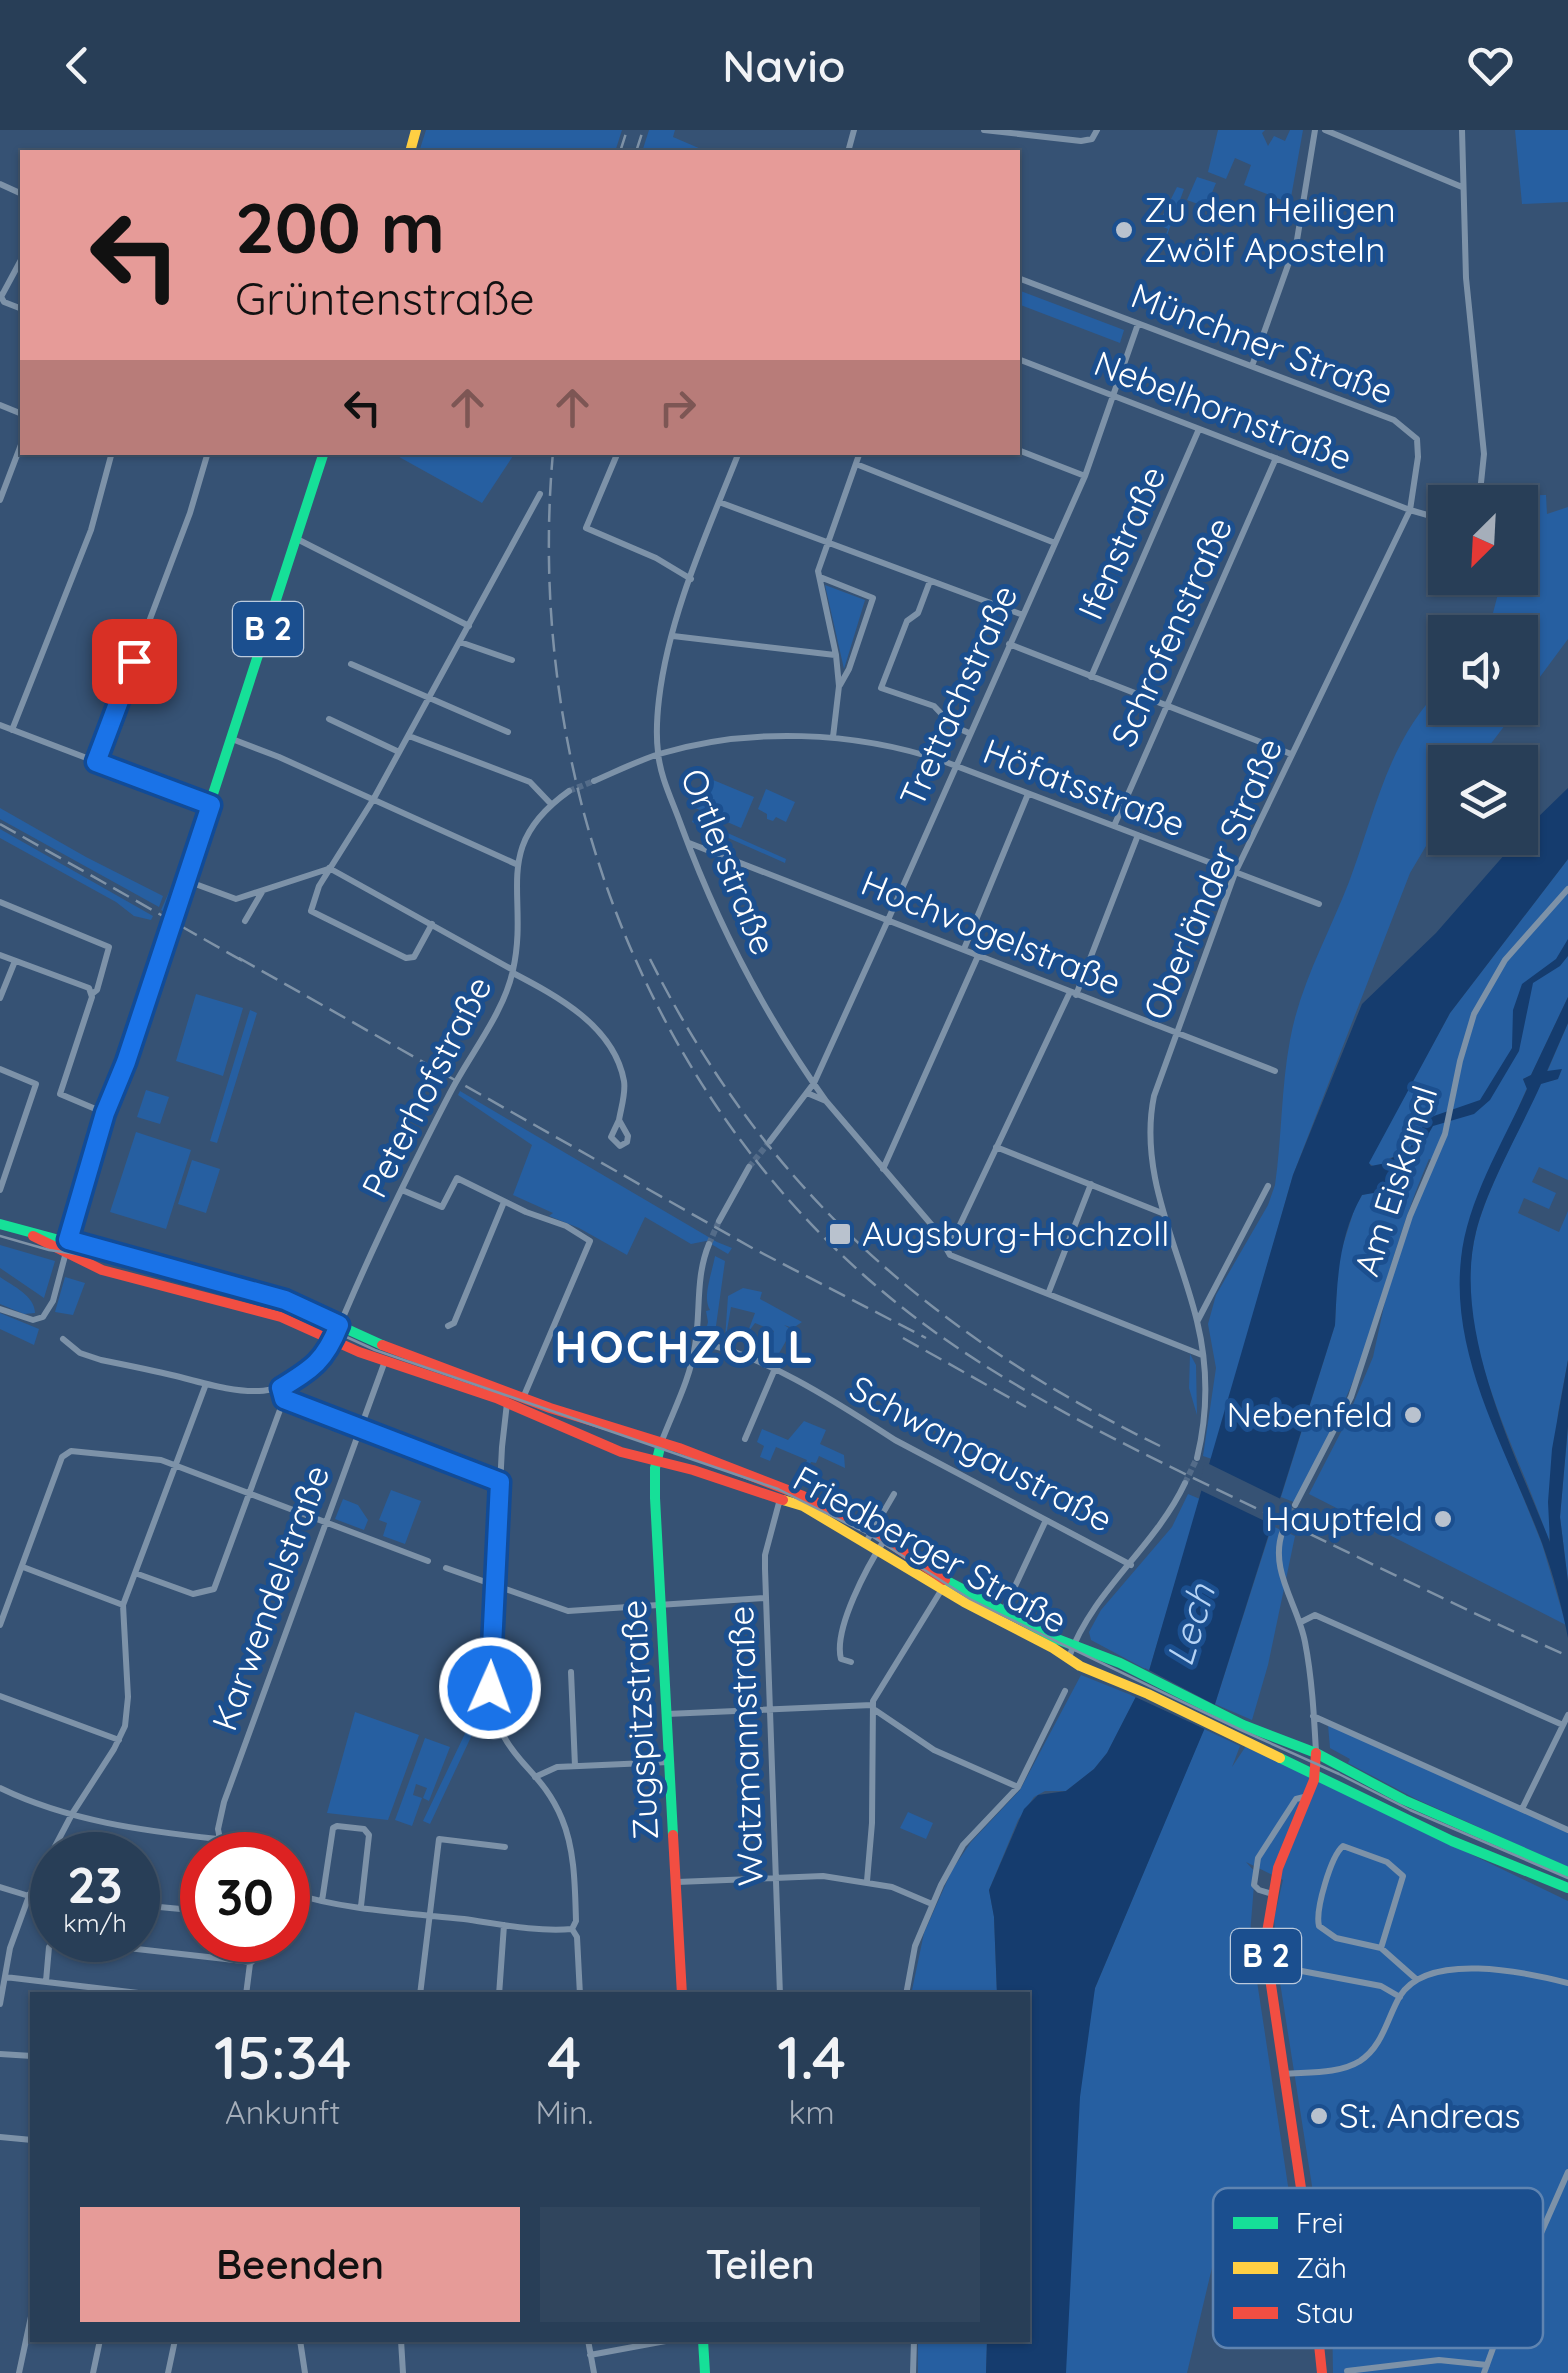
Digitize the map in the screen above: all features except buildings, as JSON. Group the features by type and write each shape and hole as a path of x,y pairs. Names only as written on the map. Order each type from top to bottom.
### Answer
{"main road":[{"name":"B 2","path":"67,1246 105,1113 126,1062 323,455"},
{"name":"Friedberger Straße","path":"0,1224 67,1246 285,1300 385,1361 507,1403 621,1452 780,1497 866,1542 881,1544 1002,1612 1244,1725 1316,1753 1404,1800 1568,1872"},
{"name":"Friedberger Straße","path":"67,1246 102,1270 365,1338 803,1496 872,1530 881,1544 942,1589 1112,1681 1148,1694 1452,1841 1568,1888"},
{"name":"Zugspitzstraße","path":"661,1443 656,1461 661,1604 682,1992"},
{"name":"B 2","path":"1301,2188 1265,1944 1278,1868 1315,1773 1316,1753"},
{"path":"703,2342 705,2373"},
{"name":"B 2","path":"1319,2348 1322,2373"}],"street":[{"path":"984,130 1081,141 1092,139 1097,130"},
{"path":"1252,366 1296,240 1316,130"},
{"path":"1325,130 1462,187"},
{"path":"1462,130 1468,300 1484,454 1481,485"},
{"path":"1,295 20,262"},
{"name":"Münchner Straße","path":"1020,279 1408,428 1418,439 1410,510"},
{"name":"Trettachstraße","path":"770,1141 814,1083 888,920 1085,476 1138,324"},
{"name":"Nebelhornstraße","path":"1020,359 1410,510"},
{"name":"Ifenstraße","path":"1091,677 1199,428"},
{"path":"0,500 20,447"},
{"path":"1020,451 1085,476"},
{"path":"12,730 91,530 111,455"},
{"path":"96,762 190,513 207,455"},
{"path":"617,455 586,528 656,558 690,579"},
{"name":"Ortlerstraße","path":"738,455 690,579 673,636 658,702 658,754 688,843 742,966 826,1101 945,1243 950,1255 1204,1355"},
{"path":"832,738 839,686 820,577 827,543 859,455"},
{"name":"Schrofenstraße","path":"1114,826 1276,458"},
{"path":"856,464 1055,543"},
{"path":"432,924 414,956 406,958 310,911 329,868 373,800 540,494"},
{"path":"719,502 1022,615"},
{"path":"1410,510 1428,515"},
{"name":"Oberländer Straße","path":"1197,1458 1207,1386 1204,1355 1163,1214 1151,1154 1155,1092 1235,873 1410,510"},
{"path":"297,539 468,626"},
{"path":"820,577 873,598 849,670 839,686"},
{"path":"930,581 918,613 906,621 882,688 934,706 953,726 969,733"},
{"path":"673,636 836,655"},
{"path":"460,642 512,660"},
{"path":"1010,644 1291,754"},
{"path":"350,664 508,732"},
{"path":"329,719 399,752"},
{"path":"0,725 211,805"},
{"path":"409,736 530,782 552,804 569,792"},
{"name":"Höfatsstraße","path":"594,782 658,754 737,739 832,738 894,747 955,766 1319,904"},
{"path":"232,739 516,864"},
{"path":"964,950 1028,794"},
{"name":"Peterhofstraße","path":"281,1388 314,1368 336,1332 466,1062 501,1002 513,972 517,942 516,864 535,820 552,804"},
{"path":"945,1243 958,1229 1073,994 1138,835"},
{"name":"Hochvogelstraße","path":"688,843 1275,1071"},
{"path":"198,886 236,899 329,868 432,924 584,1016 602,1037 624,1082 619,1120"},
{"name":"Am Eiskanal","path":"1296,1506 1351,1397 1410,1216 1447,1123 1465,1041 1486,988 1505,960 1568,889"},
{"path":"245,921 263,892"},
{"path":"0,902 108,947 60,1094 105,1113"},
{"path":"0,955 89,988 92,994"},
{"path":"883,1168 978,956"},
{"path":"0,998 15,960"},
{"path":"0,1069 36,1084 0,1190"},
{"name":"Ortlerstraße","path":"807,1093 826,1101"},
{"path":"996,1147 1163,1214"},
{"path":"719,1221 749,1167"},
{"path":"402,1190 442,1206 457,1178 504,1202 566,1226 590,1241 524,1398"},
{"path":"1048,1294 1092,1184"},
{"path":"1197,1321 1268,1186"},
{"path":"448,1326 454,1322 504,1202"},
{"path":"661,1443 686,1383 696,1344 696,1302 709,1244"},
{"path":"0,1309 33,1320 48,1311 67,1246"},
{"path":"63,1338 80,1353 100,1360 244,1393 281,1388 284,1399 214,1589 193,1594 135,1573"},
{"name":"Schwangaustraße","path":"696,1344 719,1346 774,1371 1131,1565"},
{"name":"Karwendelstraße","path":"218,1832 243,1744 385,1361"},
{"path":"744,1439 774,1371"},
{"path":"0,2004 10,1948 29,1896 72,1814 119,1740 128,1705 123,1605 206,1384"},
{"path":"284,1399 500,1482"},
{"path":"507,1403 490,1684 492,1707 503,1740 557,1809 568,1839 580,1992"},
{"path":"0,1625 65,1453 161,1460 428,1561"},
{"path":"1069,1657 1099,1601 1166,1520 1185,1483"},
{"path":"866,1542 894,1494"},
{"name":"Watzmannstraße","path":"780,1497 765,1554 780,1992"},
{"path":"1002,1612 1046,1520"},
{"path":"1283,1530 1278,1543 1279,1565 1301,1622 1316,1753"},
{"path":"850,1662 841,1659 840,1638 881,1544"},
{"path":"22,1567 123,1605"},
{"path":"446,1568 558,1610 765,1598"},
{"path":"867,1882 873,1707 942,1589"},
{"path":"1301,1622 1315,1615 1564,1725"},
{"path":"571,1672 575,1766"},
{"path":"906,1992 914,1946 963,1845 1018,1787 1065,1691"},
{"path":"0,1696 119,1740"},
{"path":"666,1714 873,1707 934,1750 1018,1787"},
{"path":"1522,1809 1568,1714"},
{"path":"1313,1716 1568,1830"},
{"path":"535,1777 544,1770 575,1766 669,1762"},
{"path":"0,1788 72,1814 180,1834"},
{"path":"1272,1894 1254,1886 1258,1858 1304,1796"},
{"path":"322,1901 333,1828 364,1829 369,1836 361,1906"},
{"path":"420,1992 439,1839 505,1847"},
{"path":"1381,1948 1403,1876 1398,1868 1374,1856 1341,1847 1318,1914 1319,1926 1336,1938 1381,1948 1416,1979"},
{"path":"676,1882 823,1876 893,1887 932,1904"},
{"path":"0,1887 29,1896"},
{"path":"310,1898 504,1925 572,1929"},
{"path":"500,1992 504,1925"},
{"path":"46,1981 49,1947 57,1940 180,1954"},
{"path":"247,1992 252,1962"},
{"path":"1291,1968 1381,1986 1400,1996"},
{"path":"1284,2074 1331,2070 1359,2062 1378,2044 1400,1996 1416,1979 1431,1972 1460,1969 1521,1973 1568,1983"},
{"path":"5,1977 132,1992"},
{"path":"0,2054 30,2056"},
{"path":"0,2137 30,2140"},
{"path":"1543,2231 1568,2172"},
{"path":"19,2373 30,2321"},
{"path":"93,2373 100,2342"},
{"path":"168,2373 175,2342"},
{"path":"300,2342 305,2373"},
{"path":"401,2342 403,2373"},
{"path":"588,2342 594,2373"},
{"path":"590,2356 661,2342"},
{"path":"913,2373 914,2342"},
{"path":"1347,2371 1439,2360 1485,2369"}],"shaded area":[{"path":"426,130 622,130 616,150 420,150"},
{"path":"649,130 675,130 673,137 703,150 643,150"},
{"path":"1218,130 1265,130 1262,133 1268,146 1274,136 1285,141 1290,130 1303,130 1290,203 1244,185 1251,165 1235,158 1226,179 1208,172"},
{"path":"1515,130 1568,130 1568,202 1522,204"},
{"path":"1197,177 1216,183 1206,207 1187,200"},
{"path":"1177,187 1184,189 1166,238 1172,242 1169,250 1161,247 1168,229 1158,225"},
{"path":"1020,291 1124,330 1120,343 1020,305"},
{"path":"396,455 514,455 482,503"},
{"path":"1538,495 1546,495 1547,514 1568,507 1568,639 1538,680 1538,615 1492,615 1498,595 1538,595"},
{"path":"825,585 865,600 844,669"},
{"path":"1426,705 1428,725 1505,725 1490,745 1428,745 1428,843 1410,873 1293,1175 1212,1459 1203,1456 1216,1368 1208,1324 1216,1295 1268,1205 1275,1185 1287,1058 1301,999 1386,777"},
{"path":"706,777 754,797 741,828 693,807"},
{"path":"766,789 795,802 786,822 776,817 773,821 767,819 767,814 758,809"},
{"path":"0,808 163,896 159,907 0,819"},
{"path":"694,818 786,859 785,863 692,822"},
{"path":"200,822 169,914 161,910"},
{"path":"0,829 153,916 151,920 134,916 116,902 0,838"},
{"path":"1568,859 1568,997 1531,1075 1523,1079 1527,1088 1471,1215 1461,1259 1487,1408 1542,1544 1566,1625 1309,1494 1373,1357 1389,1283 1434,1161 1429,1159 1419,1182 1342,1408 1296,1503 1281,1497 1335,1325 1338,1261 1355,1207 1362,1195 1405,1183 1421,1155 1406,1148 1386,1163 1375,1167 1368,1163 1450,1013"},
{"path":"196,994 243,1008 223,1076 176,1061"},
{"path":"250,1010 257,1013 217,1143 210,1141"},
{"path":"1568,1023 1568,1180 1539,1167 1532,1182 1556,1193 1549,1209 1524,1198 1518,1213 1559,1232 1568,1211 1568,1360 1558,1413 1549,1542 1479,1351 1470,1272 1476,1232 1488,1195 1541,1083 1558,1079 1547,1072"},
{"path":"146,1090 169,1097 160,1124 137,1117"},
{"path":"460,1091 732,1248 728,1254 706,1241 691,1244 645,1217 627,1255 549,1216 553,1213 513,1195 532,1145 458,1095"},
{"path":"136,1132 191,1150 166,1229 110,1212"},
{"path":"192,1160 220,1169 206,1213 178,1204"},
{"path":"0,1245 55,1261 44,1298 0,1268"},
{"path":"715,1256 725,1261 715,1333 711,1338 705,1334 706,1311 710,1310 707,1292"},
{"path":"0,1277 27,1297 35,1313 24,1314 0,1304"},
{"path":"65,1277 85,1283 73,1315 55,1312"},
{"path":"743,1288 762,1292 760,1299 802,1322 793,1328 784,1325 792,1330 772,1366 760,1359 774,1331 755,1323 747,1334 755,1313 731,1307 726,1336 732,1338 730,1343 725,1339 728,1296"},
{"path":"0,1313 39,1329 34,1345 0,1329"},
{"path":"1190,1354 1196,1365 1197,1415 1189,1388"},
{"path":"804,1421 826,1430 820,1444 844,1455 845,1468 819,1456 806,1473 803,1471 807,1460 776,1447 770,1461 760,1457 764,1446 757,1442 762,1429 788,1440"},
{"path":"1568,1426 1568,1582 1560,1517"},
{"path":"391,1490 421,1501 405,1544 383,1536 387,1523 379,1520"},
{"path":"1188,1494 1200,1499 1149,1671 1091,1640 1089,1632 1101,1610 1172,1527"},
{"path":"343,1499 358,1505 368,1520 364,1530 335,1519"},
{"path":"1272,1526 1295,1536 1268,1665 1252,1720 1215,1704"},
{"path":"1081,1675 1136,1697 1107,1753 1094,1769 1066,1791 1045,1791 1034,1797 1018,1820 989,1890 997,1992 912,1992 924,1933 952,1870 971,1842 1020,1790"},
{"path":"355,1712 419,1735 388,1820 327,1813"},
{"path":"473,1717 479,1720 430,1824 423,1821"},
{"path":"1328,1725 1568,1830 1568,1867 1416,1799 1348,1763 1350,1759 1330,1748"},
{"path":"1204,1729 1240,1746 1232,1767 1246,1746 1568,1901 1568,2373 1333,2373 1333,2348 1543,2348 1543,2188 1312,2188 1279,1976 1274,1918 1283,1880 1246,1862 1255,1872 1250,1935 1288,2188 1213,2188 1213,2263 1187,2373 1063,2373 1073,2076 1095,1988"},
{"path":"425,1738 450,1747 429,1801 423,1798 427,1788 416,1784 413,1795 422,1798 412,1826 395,1820"},
{"path":"908,1812 933,1823 926,1839 900,1828"},
{"path":"918,2342 987,2342 986,2373 918,2373"}],"water":[{"name":"Lech","path":"1568,788 1568,859 1450,1013 1369,1163 1371,1166 1386,1163 1398,1153 1406,1154 1428,1118 1480,1100 1512,1048 1513,1010 1522,984 1556,959 1568,939 1568,956 1560,966 1533,983 1519,1051 1490,1100 1474,1114 1433,1126 1400,1184 1391,1190 1362,1195 1354,1210 1341,1258 1335,1325 1215,1704 1095,1988 1080,2097 1066,2373 986,2373 987,2342 1030,2342 1030,1992 997,1992 989,1890 1024,1809 1038,1795 1066,1791 1094,1769 1107,1753 1149,1671 1293,1175 1362,1004 1436,933 1504,855 1538,855 1538,817"},
{"path":"1568,997 1568,1023 1547,1071 1562,1069 1558,1079 1541,1084 1496,1177 1476,1232 1471,1269 1472,1309 1490,1390 1550,1542 1552,1449 1568,1360 1568,1426 1560,1517 1568,1582 1568,1638 1542,1543 1473,1369 1460,1296 1461,1259 1470,1215 1527,1089 1523,1079 1531,1075"}],"pier":[{"path":"1205,1462 1285,1501 1277,1527 1198,1489"},
{"path":"1145,1668 1219,1707 1209,1731 1131,1695"}],"tunnel":[{"path":"569,791 594,781"},
{"path":"749,1167 770,1141"},
{"path":"709,1244 719,1221"},
{"path":"1185,1483 1197,1458"},
{"path":"1283,1530 1295,1505"}],"tram line":[{"path":"0,1236 49,1250 103,1258 283,1308 375,1350 778,1489 870,1535 970,1599 1004,1616 1410,1810 1568,1878"}],"railway":[{"path":"621,150 627,130"},
{"path":"637,150 643,130"},
{"path":"553,455 549,578 561,702 587,824 628,942 683,1053 752,1156 835,1249 932,1330 1011,1382 1179,1471 1568,1656"},
{"path":"0,824 248,964"},
{"path":"239,958 754,1249 926,1338"},
{"path":"650,959 696,1041 746,1116 802,1185 862,1247 928,1303 1000,1355 1160,1446"},
{"path":"903,1338 1026,1407"}],"traffic: fast":[{"path":"188,871 323,455"},
{"path":"0,1224 285,1301 382,1345"},
{"path":"661,1443 655,1468 655,1498 673,1835"},
{"path":"945,1580 1057,1639 1120,1663 1243,1725 1316,1753 1404,1800 1568,1872"},
{"path":"1280,1758 1452,1841 1568,1888"},
{"path":"703,2342 705,2373"}],"traffic: slow":[{"path":"411,150 416,130"},
{"path":"783,1500 803,1506 1080,1666 1280,1758"}],"traffic: jam":[{"path":"67,1245 91,1157 188,871"},
{"path":"33,1236 102,1270 281,1317 359,1352 496,1398 621,1452 693,1470 783,1500"},
{"path":"382,1345 550,1408 679,1448 803,1496 862,1524 945,1580"},
{"path":"1301,2188 1265,1944 1278,1868 1314,1780 1316,1753"},
{"path":"673,1835 682,1992"},
{"path":"1319,2348 1322,2373"}],"place":[{"name":"Zu den Heiligen Zwölf Aposteln","path":"1124,230"},
{"name":"Augsburg-Hochzoll","path":"840,1234"},
{"name":"Nebenfeld","path":"1413,1415"},
{"name":"Hauptfeld","path":"1443,1519"},
{"name":"St. Andreas","path":"1319,2116"}],"district":[{"name":"HOCHZOLL","path":"685,1347"}],"route":[{"path":"134,661 96,762 211,805 126,1062 105,1113 68,1240 285,1300 328,1318 339,1325 330,1349 314,1368 281,1388 284,1399 500,1482 490,1688"}]}
